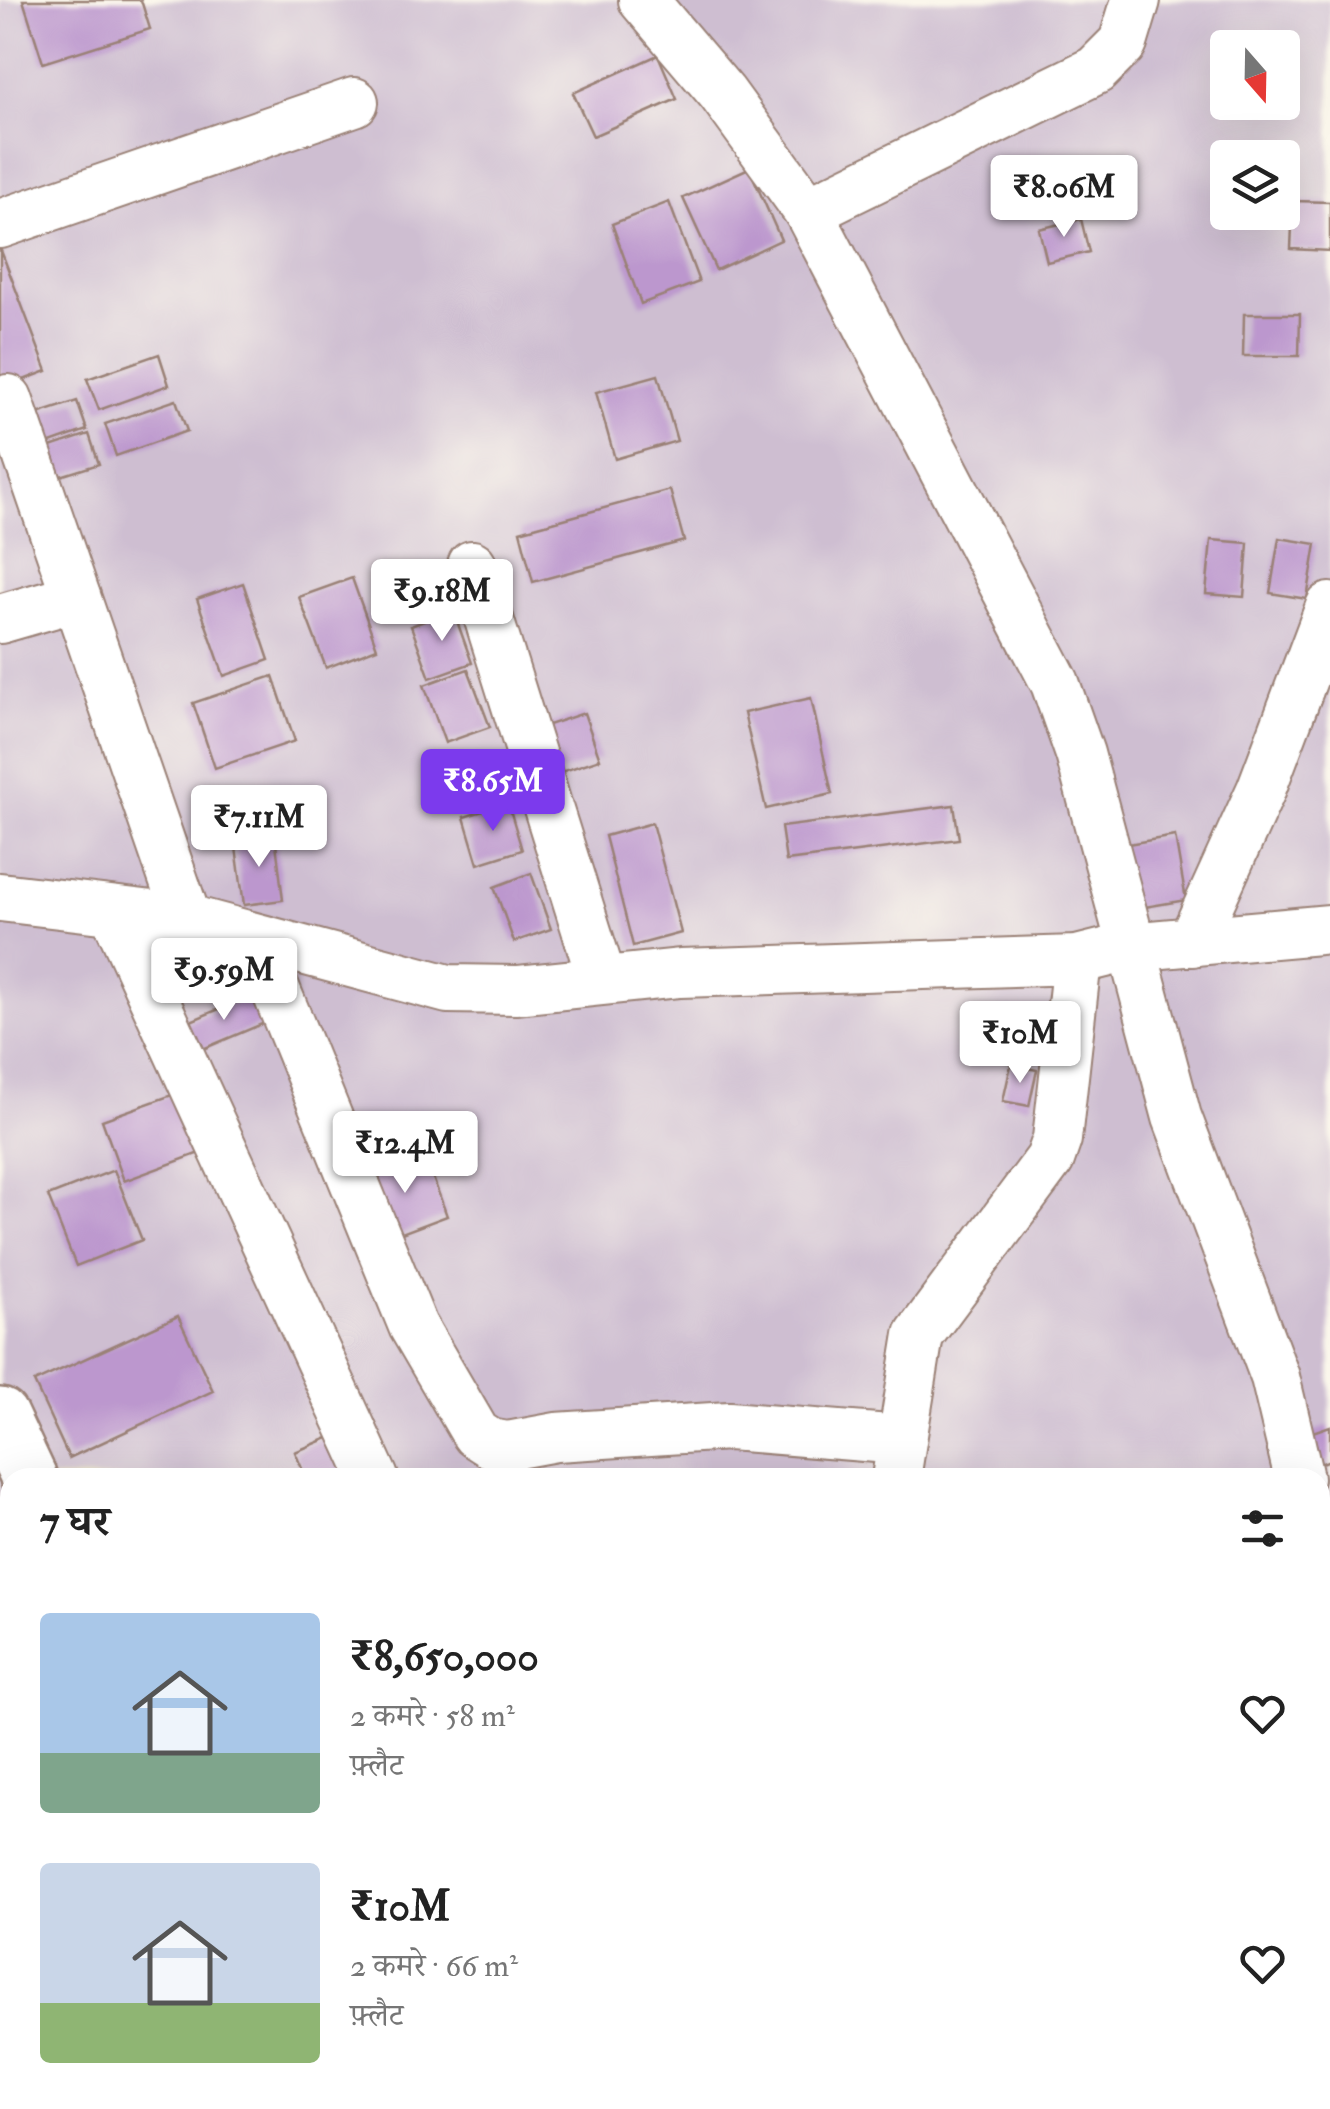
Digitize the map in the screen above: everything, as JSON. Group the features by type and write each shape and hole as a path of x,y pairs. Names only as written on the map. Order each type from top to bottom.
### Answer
{"street":[{"path":"642,0 722,93 808,211 1055,684 1080,754 1128,947 1177,1118 1276,1377 1298,1468"},
{"path":"808,211 1096,70 1122,42 1136,0"},
{"path":"0,224 354,102"},
{"path":"8,399 186,919"},
{"path":"472,566 602,980"},
{"path":"0,620 76,597"},
{"path":"1192,942 1261,790 1330,608"},
{"path":"0,897 186,919 448,990 517,990 680,973 1077,960 1128,947 1330,929"},
{"path":"114,912 369,1468"},
{"path":"255,939 413,1326 476,1434 490,1443 506,1446 556,1437 730,1426 898,1459 919,1335 1050,1159 1057,1139 1077,960"},
{"path":"0,1416 23,1468"}],"shaded area":[{"path":"0,0 1330,0 1330,1468 0,1468"}],"building":[{"path":"23,0 141,0 150,29 43,63"},
{"path":"658,55 677,99 593,136 573,93"},
{"path":"749,168 781,240 716,270 683,198"},
{"path":"1300,201 1330,202 1330,251 1291,249 1292,230 1300,230"},
{"path":"669,202 699,282 641,304 612,224"},
{"path":"1081,219 1089,252 1047,262 1039,229"},
{"path":"0,248 47,371 0,389"},
{"path":"1244,314 1300,314 1299,356 1243,356"},
{"path":"159,354 169,385 99,410 87,379"},
{"path":"658,375 677,441 615,459 596,392"},
{"path":"176,400 187,431 116,456 105,424"},
{"path":"77,401 87,430 39,447 28,417"},
{"path":"89,434 99,464 51,479 41,450"},
{"path":"670,490 684,541 533,582 520,531"},
{"path":"1279,538 1316,544 1307,599 1270,593"},
{"path":"1211,540 1248,543 1244,597 1206,594"},
{"path":"352,578 377,648 326,668 299,597"},
{"path":"243,583 269,660 224,676 197,599"},
{"path":"453,610 472,663 430,678 411,626"},
{"path":"468,669 490,727 445,743 424,685"},
{"path":"273,676 295,741 215,768 193,703"},
{"path":"811,698 832,794 766,809 744,713"},
{"path":"584,713 600,759 549,776 533,730"},
{"path":"508,803 522,850 478,864 464,817"},
{"path":"954,805 959,839 786,861 781,827"},
{"path":"652,823 681,933 633,946 605,836"},
{"path":"275,835 283,900 244,905 235,840"},
{"path":"1175,836 1186,900 1133,909 1122,845"},
{"path":"531,873 551,929 514,942 494,887"},
{"path":"257,993 269,1021 191,1054 179,1026"},
{"path":"1011,1065 1037,1070 1029,1106 1003,1101"},
{"path":"183,1091 205,1151 124,1181 102,1120"},
{"path":"424,1153 447,1216 386,1239 363,1175"},
{"path":"114,1170 142,1240 76,1266 48,1196"},
{"path":"178,1316 213,1391 69,1458 34,1382"},
{"path":"1330,1426 1330,1460 1315,1466 1304,1435"},
{"path":"333,1436 346,1468 302,1468 295,1452"}]}
